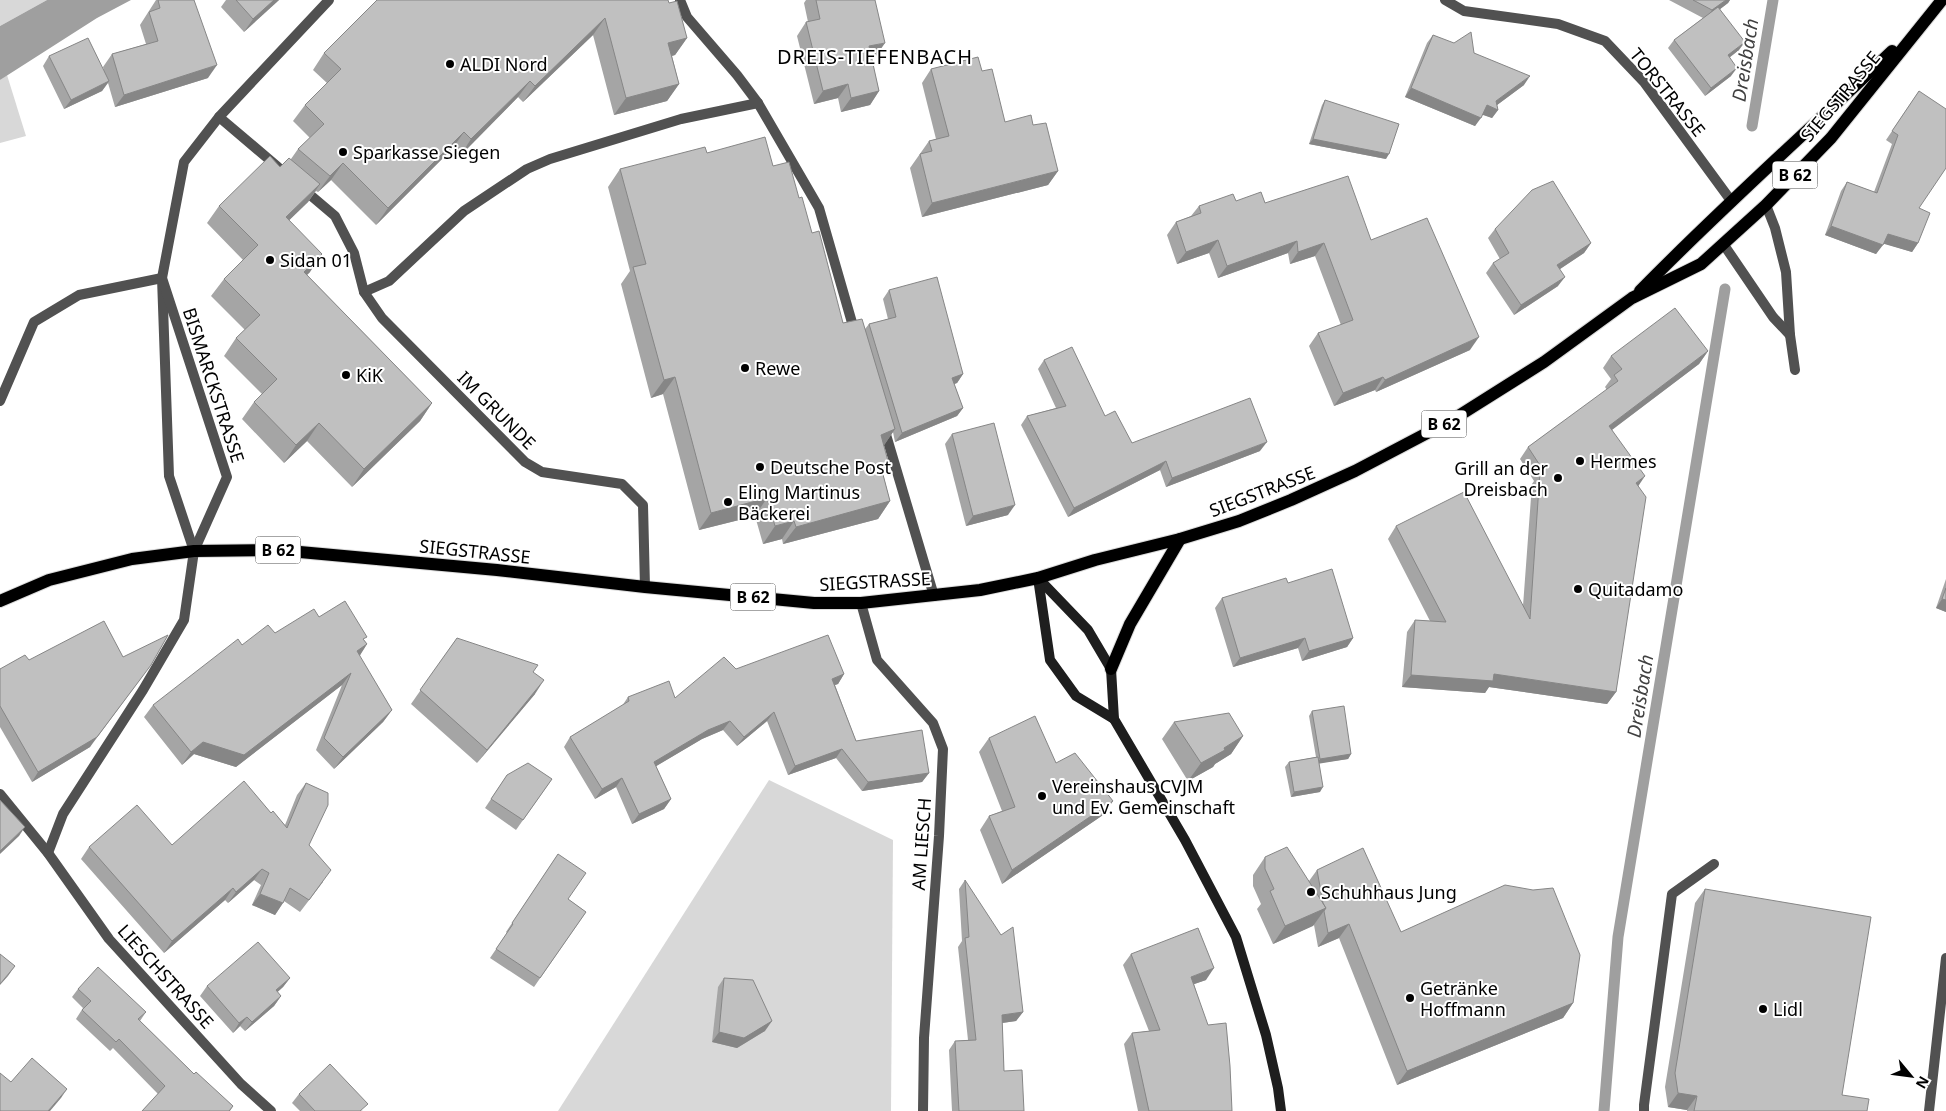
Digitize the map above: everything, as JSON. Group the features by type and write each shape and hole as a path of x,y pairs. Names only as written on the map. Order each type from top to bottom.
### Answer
{"main road":[{"name":"SIEGSTRASSE","path":"1632,298 1701,264 1766,205 1831,138 1942,0"},
{"name":"SIEGSTRASSE","path":"0,601 49,580 132,559 194,551 278,550 497,570 645,587 814,603 861,603 980,590 1038,578 1095,560 1180,539 1239,521 1355,471 1452,420 1544,362 1632,298 1685,245 1928,16"},
{"path":"1180,539 1130,624 1111,669 1114,719 1185,840 1236,937 1266,1035 1278,1088 1281,1111"},
{"path":"1038,578 1088,630 1111,669"},
{"path":"1038,578 1050,660 1076,696 1114,719"}],"street":[{"name":"BISMARCKSTRASSE","path":"194,551 169,476 162,278 184,162 219,117 329,0"},
{"path":"680,0 687,17 737,75 758,103 819,208 857,339"},
{"name":"TORSTRASSE","path":"1445,0 1464,11 1558,24 1605,41 1644,82 1732,202"},
{"path":"364,292 389,281 464,210 527,169 550,159 681,119 758,103"},
{"name":"IM GRUNDE","path":"219,117 335,216 354,253 364,292 382,318 525,462 542,472 622,484 644,505 645,587"},
{"path":"1766,205 1775,228 1786,272 1794,370"},
{"path":"1724,244 1773,317 1790,335"},
{"name":"BISMARCKSTRASSE","path":"162,278 227,477 194,551"},
{"path":"0,401 34,322 79,295 162,278"},
{"path":"880,415 934,596"},
{"path":"48,853 63,814 143,690 184,620 194,551"},
{"name":"AM LIESCH","path":"861,603 877,660 933,723 943,749 939,836 924,1038 923,1111"},
{"name":"LIESCHSTRASSE","path":"0,794 48,853 109,939 241,1084 271,1111"},
{"path":"1644,1111 1672,894 1714,864"},
{"path":"1929,1111 1946,958"}],"shaded area":[{"path":"0,0 47,0 0,26"},
{"path":"47,0 131,0 97,18 0,80 0,26"},
{"path":"7,75 26,136 0,143 0,80"},
{"path":"769,780 893,840 891,1111 558,1111"}],"building":[{"path":"158,0 194,0 217,65 124,95 112,54 158,41 149,12 160,8"},
{"path":"236,0 274,0 253,19"},
{"path":"377,0 668,0 669,3 677,1 687,38 668,43 679,84 626,98 605,18 535,86 530,81 471,139 464,132 388,208 343,163 330,176 298,149 324,124 305,105 341,69 324,53"},
{"path":"816,0 875,0 885,43 869,46 879,91 851,98 848,84 823,91 806,22 820,19"},
{"path":"1693,0 1726,0 1712,10"},
{"path":"1718,7 1745,42 1728,55 1737,68 1711,88 1674,40"},
{"path":"1471,32 1474,53 1530,76 1496,101 1498,110 1487,105 1481,118 1411,88 1433,35 1454,43"},
{"path":"88,38 109,81 71,100 49,56"},
{"path":"978,57 982,71 992,69 1005,122 1031,115 1033,125 1046,123 1058,171 932,203 920,154 932,151 929,141 949,136 931,69"},
{"path":"1919,91 1946,109 1946,168 1919,208 1930,213 1918,243 1888,234 1883,245 1831,226 1847,182 1877,193 1898,135 1892,131"},
{"path":"1325,100 1399,124 1389,154 1313,139"},
{"name":"Rewe","path":"765,137 773,166 789,162 799,198 802,197 812,233 819,231 843,323 862,319 895,429 881,435 889,465 881,467 890,501 796,527 794,521 775,526 767,498 711,513 675,377 664,380 633,267 646,264 620,169 705,147 707,153"},
{"path":"270,156 280,167 289,158 320,184 286,217 322,254 304,272 432,403 364,469 319,423 296,445 254,402 277,379 236,338 260,315 224,279 258,245 219,206"},
{"path":"1348,176 1371,240 1427,218 1479,337 1385,380 1383,377 1343,393 1318,333 1353,320 1324,243 1298,252 1297,241 1227,266 1218,240 1186,252 1176,222 1201,213 1199,206 1233,194 1236,201 1261,192 1265,203"},
{"path":"1553,181 1591,243 1557,265 1565,277 1521,305 1493,263 1509,253 1495,229 1532,190"},
{"path":"937,277 963,374 952,378 963,408 902,433 869,324 896,317 889,290"},
{"path":"1675,308 1708,351 1609,426 1645,476 1636,483 1646,497 1616,692 1494,674 1493,681 1411,675 1415,620 1446,622 1396,526 1464,492 1530,619 1540,471 1543,470 1528,447 1618,381 1614,375 1622,369 1611,356"},
{"path":"1072,347 1105,416 1115,411 1132,443 1250,398 1267,442 1172,478 1166,461 1074,508 1027,416 1066,406 1044,360"},
{"path":"994,423 1015,505 973,516 952,434"},
{"path":"1332,569 1353,638 1309,651 1305,638 1240,658 1222,598 1286,578 1288,583"},
{"path":"1946,588 1946,600 1942,599"},
{"path":"345,601 367,637 363,639 367,644 357,651 392,710 343,757 324,738 351,673 244,755 203,742 191,752 153,705 238,639 242,645 268,625 275,633 314,609 319,617"},
{"path":"104,621 123,657 168,635 151,665 97,737 38,772 0,706 0,669 25,655 29,660"},
{"path":"828,635 844,674 832,679 856,741 922,730 929,773 868,782 842,749 795,766 774,712 744,737 730,721 708,730 654,762 671,799 639,814 622,778 602,789 570,737 629,701 628,697 669,681 675,698 724,657 736,669"},
{"path":"457,638 538,665 533,672 544,680 487,750 420,690"},
{"path":"1344,706 1351,754 1320,759 1312,711"},
{"path":"1229,713 1243,736 1224,748 1225,750 1201,763 1174,722"},
{"name":"Vereinshaus CVJM und Ev. Gemeinschaft","path":"1035,716 1056,763 1075,753 1113,801 1012,870 989,816 1015,807 989,738"},
{"path":"1318,757 1323,787 1294,792 1289,762"},
{"path":"528,763 552,779 523,820 491,799 507,775"},
{"path":"244,781 271,813 273,811 287,828 306,783 328,793 328,805 309,845 331,870 309,900 290,888 283,903 260,894 269,873 262,869 236,892 233,888 172,941 89,847 137,805 172,845"},
{"path":"0,800 25,827 0,851"},
{"path":"1287,847 1326,908 1285,926 1270,891 1274,889 1265,869 1265,857"},
{"path":"1363,848 1401,932 1505,885 1533,890 1553,888 1580,955 1573,1003 1407,1071 1349,924 1328,933 1324,911 1326,908 1323,903 1317,870"},
{"path":"558,854 586,873 568,899 586,912 540,978 496,949"},
{"path":"965,880 1001,935 1013,927 1023,1012 1002,1015 1004,1071 1022,1070 1024,1111 959,1111 955,1041 976,1040 965,938 969,937"},
{"name":"Lidl","path":"1705,889 1871,917 1842,1095 1869,1099 1867,1111 1694,1111 1697,1096 1678,1093 1675,1073"},
{"path":"1198,928 1214,968 1191,977 1208,1025 1226,1023 1232,1111 1149,1111 1132,1033 1160,1030 1131,954"},
{"path":"258,942 290,978 276,990 281,996 252,1022 247,1017 239,1023 207,986"},
{"path":"0,954 15,966 0,984"},
{"path":"98,967 146,1012 138,1019 194,1074 196,1072 233,1106 229,1111 142,1111 165,1086 119,1039 116,1042 82,1010 91,1001 78,989"},
{"path":"724,978 753,980 772,1021 744,1038 719,1032"},
{"path":"32,1058 67,1089 48,1111 0,1111 0,1073 11,1082"},
{"path":"330,1064 368,1104 360,1111 315,1111 299,1094"}],"waterway":[{"name":"Dreisbach","path":"1752,126 1773,0"},
{"name":"Dreisbach","path":"1604,1111 1618,937 1725,289"}],"place":[{"name":"ALDI Nord","path":"450,64"},
{"name":"Sparkasse Siegen","path":"343,152"},
{"name":"Sidan 01","path":"270,260"},
{"name":"Rewe","path":"745,368"},
{"name":"KiK","path":"346,375"},
{"name":"Hermes","path":"1580,461"},
{"name":"Deutsche Post","path":"760,467"},
{"name":"Grill an der Dreisbach","path":"1558,478"},
{"name":"Eling Martinus Bäckerei","path":"728,502"},
{"name":"Quitadamo","path":"1578,589"},
{"name":"Vereinshaus CVJM und Ev. Gemeinschaft","path":"1042,796"},
{"name":"Schuhhaus Jung","path":"1311,892"},
{"name":"Getränke Hoffmann","path":"1410,998"},
{"name":"Lidl","path":"1763,1009"}],"district":[{"name":"DREIS-TIEFENBACH","path":"875,56"}]}
